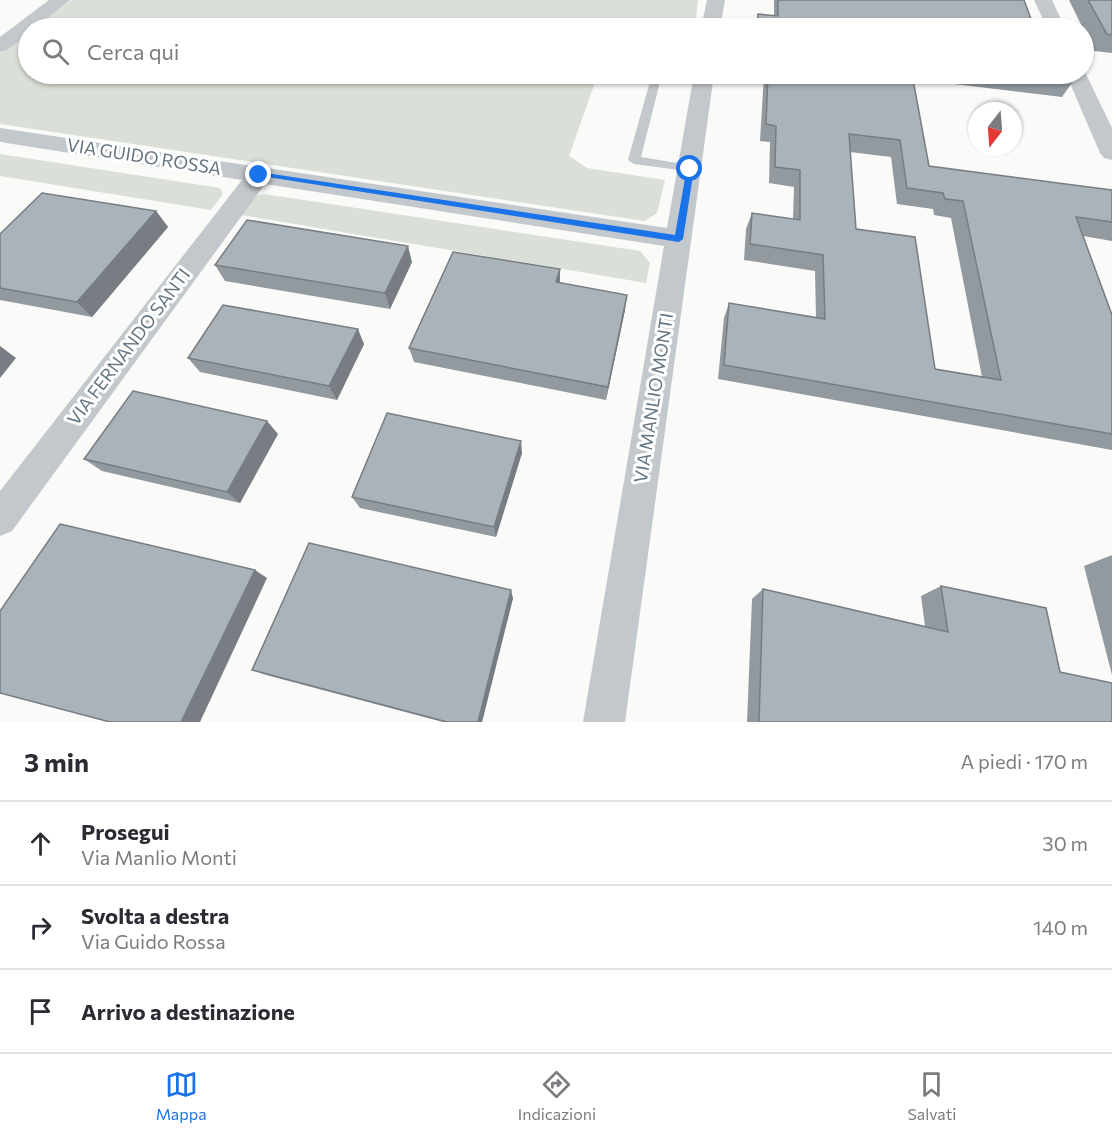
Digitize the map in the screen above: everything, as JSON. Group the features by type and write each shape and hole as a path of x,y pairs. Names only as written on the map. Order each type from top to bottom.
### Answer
{"street":[{"path":"37,18 61,0"},
{"path":"713,18 716,0"},
{"path":"1043,0 1051,18"},
{"path":"0,45 18,32"},
{"name":"VIA MANLIO MONTI","path":"604,722 703,84"},
{"path":"1081,84 1112,153"},
{"name":"VIA GUIDO ROSSA","path":"0,135 679,239"},
{"name":"VIA FERNANDO SANTI","path":"0,519 259,175"}],"lane":[{"path":"654,84 634,160 690,169"}],"shaded area":[{"path":"71,0 698,0 696,18 47,18"},
{"path":"18,40 18,84 594,84 569,156 587,168 665,180 657,213 645,221 0,124 0,53"},
{"path":"0,154 220,188 223,194 211,210 0,176"},
{"path":"264,194 640,251 650,263 646,283 241,215 255,196"}],"building":[{"path":"778,0 1024,0 1031,18 758,18 758,14 778,16"},
{"path":"1088,0 1112,0 1112,35 1107,34"},
{"path":"768,84 914,84 929,166 1112,190 1112,222 1076,217 1112,315 1112,434 724,365 729,303 825,319 823,255 750,244 752,213 800,220 800,170 775,167 776,126 766,124","holes":["849,134 900,140 907,188 943,193 945,199 963,201 1001,380 935,369 915,237 856,229"]},
{"path":"42,193 156,211 77,302 0,288 0,234"},
{"path":"247,220 408,246 385,293 215,265"},
{"path":"453,252 560,269 556,282 627,295 608,387 409,348"},
{"path":"223,305 358,329 329,386 188,358"},
{"path":"133,391 267,421 227,492 84,459"},
{"path":"387,413 521,441 494,527 352,497"},
{"path":"60,524 255,570 181,722 110,722 0,693 0,611"},
{"path":"309,543 511,590 478,722 447,722 252,670"},
{"path":"941,586 1046,608 1060,672 1112,683 1112,722 759,722 763,589 948,632"}],"route":[{"path":"259,175 679,239 690,169"}]}
